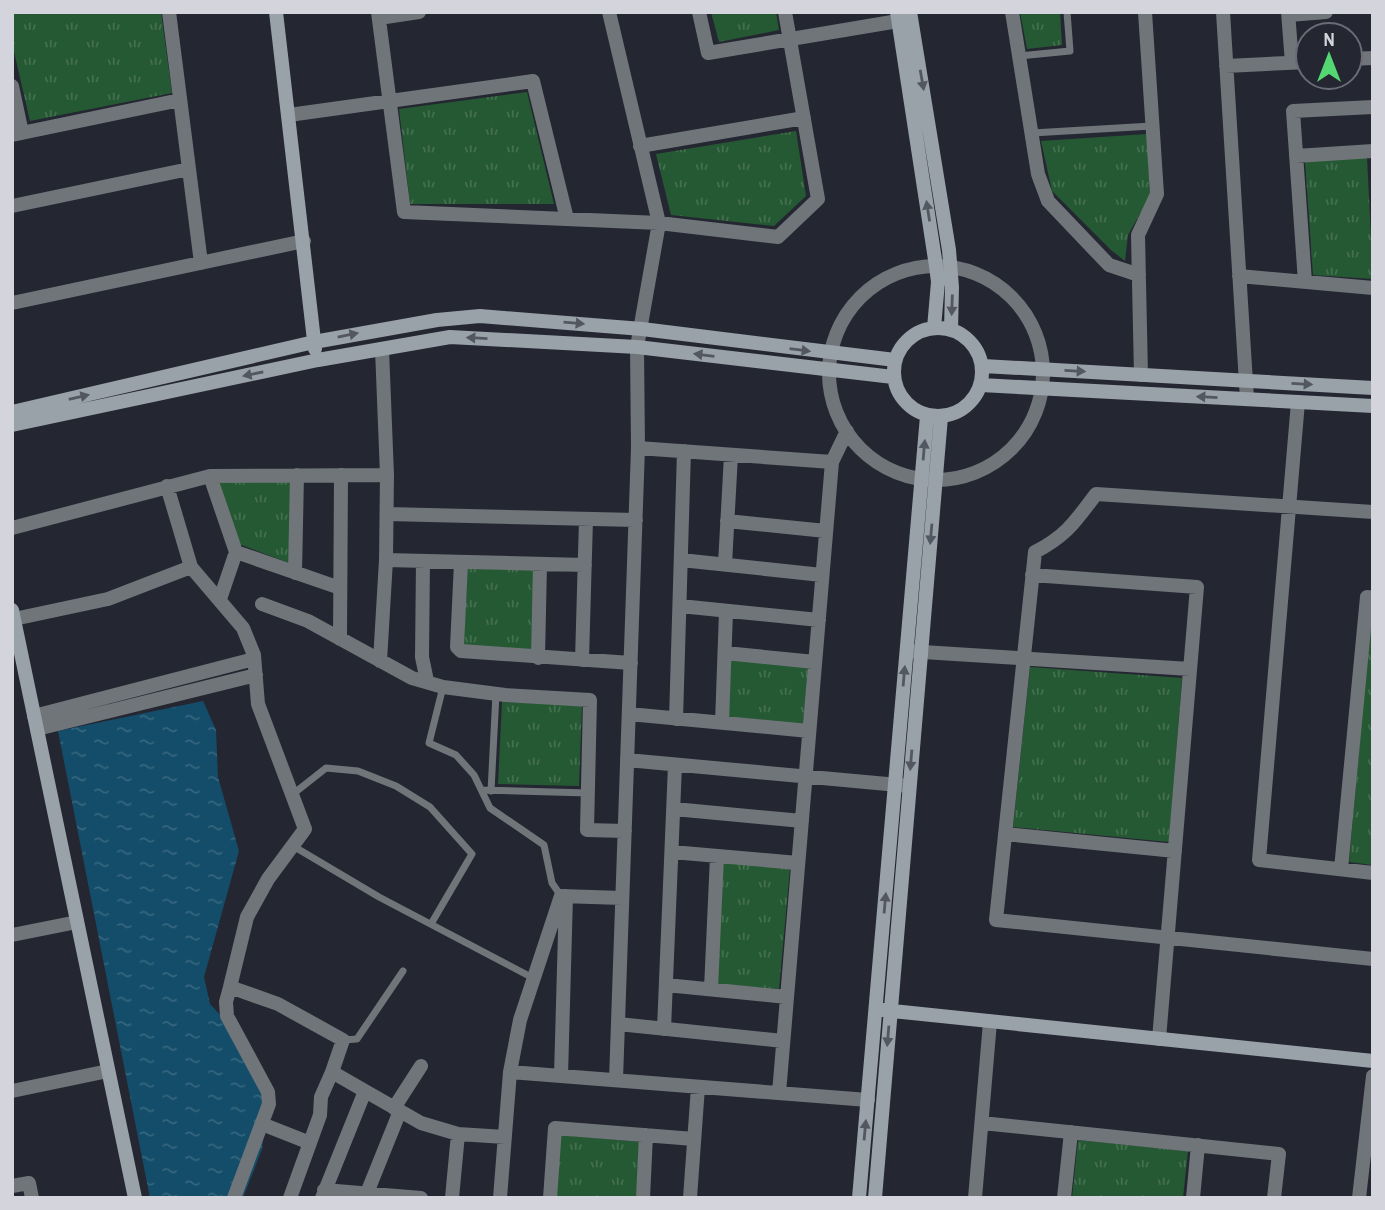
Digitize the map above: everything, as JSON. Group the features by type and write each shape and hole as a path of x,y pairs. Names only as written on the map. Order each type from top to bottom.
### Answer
{"street":[{"path":"169,12 201,263"},
{"path":"276,12 318,360"},
{"path":"419,12 378,15 404,212 659,223 778,237 818,199 785,12"},
{"path":"609,12 659,223 637,347 636,520 616,1080"},
{"path":"699,12 708,54 902,15 943,266 952,287 951,330"},
{"path":"1012,12 1038,174 1048,201 1109,265 1139,275"},
{"path":"1141,375 1138,235 1157,194 1145,12"},
{"path":"1223,12 1247,399"},
{"path":"1226,66 1292,63 1289,14 1326,12"},
{"path":"289,115 533,81 567,219"},
{"path":"12,86 17,134 180,100"},
{"path":"1305,282 1293,111 1373,107"},
{"path":"640,146 804,118"},
{"path":"1296,156 1372,151 1373,160"},
{"path":"12,206 189,169"},
{"path":"12,303 304,242"},
{"path":"934,328 938,282 943,266"},
{"path":"943,266 975,274 997,285 1019,305 1039,342 1044,369 1035,416 1016,444 993,464 966,476 928,480 896,473 874,461 853,441 835,411 826,370 847,312 870,288 895,274 918,267 943,266"},
{"path":"1239,275 1373,288"},
{"path":"12,412 314,342 436,320 480,316 642,329 895,360"},
{"path":"934,328 961,334 972,343 983,366 981,385 968,406 952,415 934,416 904,401 893,377 895,360 909,338 934,328"},
{"path":"12,425 318,360 450,337 637,347 893,377"},
{"path":"380,661 387,514 382,349"},
{"path":"983,366 1373,388"},
{"path":"981,385 1373,406"},
{"path":"1298,402 1259,860 1373,873"},
{"path":"875,1198 883,1010 934,416"},
{"path":"779,1093 832,462 847,431"},
{"path":"638,448 832,462"},
{"path":"676,719 684,451"},
{"path":"725,565 731,454"},
{"path":"295,573 297,475"},
{"path":"340,639 341,475"},
{"path":"12,528 210,476 387,475"},
{"path":"210,476 236,552 220,599"},
{"path":"167,486 191,567 243,628 254,659 258,704 305,829 268,879 247,917 226,1002 227,1016 268,1092 269,1104 234,1198"},
{"path":"1373,512 1096,494 1070,529 1057,541 1035,552 996,920 1373,959"},
{"path":"387,514 636,520"},
{"path":"582,660 586,519"},
{"path":"727,522 826,531"},
{"path":"236,552 340,588"},
{"path":"386,560 584,565"},
{"path":"681,560 822,575"},
{"path":"422,561 422,657 427,681"},
{"path":"461,562 457,647 461,651 631,663"},
{"path":"538,658 540,564"},
{"path":"135,1198 13,615 108,599 191,567"},
{"path":"1032,575 1197,587 1159,1039"},
{"path":"1341,869 1367,597 1373,598"},
{"path":"262,604 308,621 412,678 443,687 496,694 590,700 587,830 625,831"},
{"path":"680,606 819,620"},
{"path":"722,723 726,611"},
{"path":"914,652 1190,669"},
{"path":"724,653 815,662"},
{"path":"36,723 254,659"},
{"path":"36,723 256,675"},
{"path":"629,714 809,731"},
{"path":"627,760 902,786"},
{"path":"664,1028 676,765"},
{"path":"674,809 802,821"},
{"path":"1005,834 1175,851"},
{"path":"672,852 798,863"},
{"path":"711,989 717,856"},
{"path":"564,896 622,898"},
{"path":"500,1198 510,1072 520,1020 564,896"},
{"path":"561,1076 564,896"},
{"path":"12,935 77,922"},
{"path":"666,985 787,997"},
{"path":"230,987 278,1004 343,1040 321,1097 320,1115 290,1198"},
{"path":"883,1010 1373,1061"},
{"path":"859,1198 868,1100 883,1010"},
{"path":"975,1198 990,1022"},
{"path":"618,1024 783,1041"},
{"path":"367,1193 397,1110 421,1066"},
{"path":"12,1091 108,1071"},
{"path":"332,1072 421,1123 458,1134 505,1137"},
{"path":"510,1072 868,1100"},
{"path":"1359,1198 1373,1076"},
{"path":"690,1198 698,1087"},
{"path":"365,1091 323,1194 367,1193 421,1198"},
{"path":"982,1123 1279,1154 1274,1198"},
{"path":"262,1124 310,1143"},
{"path":"550,1198 555,1128 694,1139"},
{"path":"1064,1198 1071,1132"},
{"path":"452,1198 458,1134"},
{"path":"643,1198 646,1135"},
{"path":"1193,1198 1198,1145"},
{"path":"12,1186 29,1183 32,1198"}],"lane":[{"path":"1019,56 1070,51 1067,12"},
{"path":"1032,133 1152,126"},
{"path":"443,687 429,743 456,755 474,775 490,808 544,845 552,883 564,896"},
{"path":"491,791 496,694"},
{"path":"291,795 326,768 358,771 396,786 430,807 472,854 431,924"},
{"path":"481,790 588,793"},
{"path":"293,846 379,897 534,978"},
{"path":"343,1040 357,1039 403,971"}],"green space":[{"path":"12,12 161,12 172,93 30,121 12,43"},
{"path":"711,12 776,12 779,30 719,42"},
{"path":"1020,12 1060,12 1062,45 1027,49"},
{"path":"527,92 554,204 410,204 399,109"},
{"path":"796,131 806,196 774,226 671,215 656,154"},
{"path":"1147,134 1150,196 1128,235 1125,261 1052,191 1041,141"},
{"path":"1367,157 1373,279 1313,275 1305,161"},
{"path":"219,481 292,481 292,564 239,544"},
{"path":"466,567 534,569 532,653 464,647"},
{"path":"1373,606 1373,865 1349,862"},
{"path":"728,656 808,665 803,726 725,718"},
{"path":"1030,667 1182,678 1169,842 1013,827"},
{"path":"502,702 582,705 579,786 498,784"},
{"path":"722,863 790,868 779,989 716,984"},
{"path":"560,1135 642,1142 637,1198 555,1198"},
{"path":"1078,1140 1188,1151 1183,1198 1072,1198"}],"water":[{"path":"203,701 216,730 218,777 239,851 204,977 210,1004 238,1034 269,1094 262,1149 243,1198 150,1198 58,731"}]}
